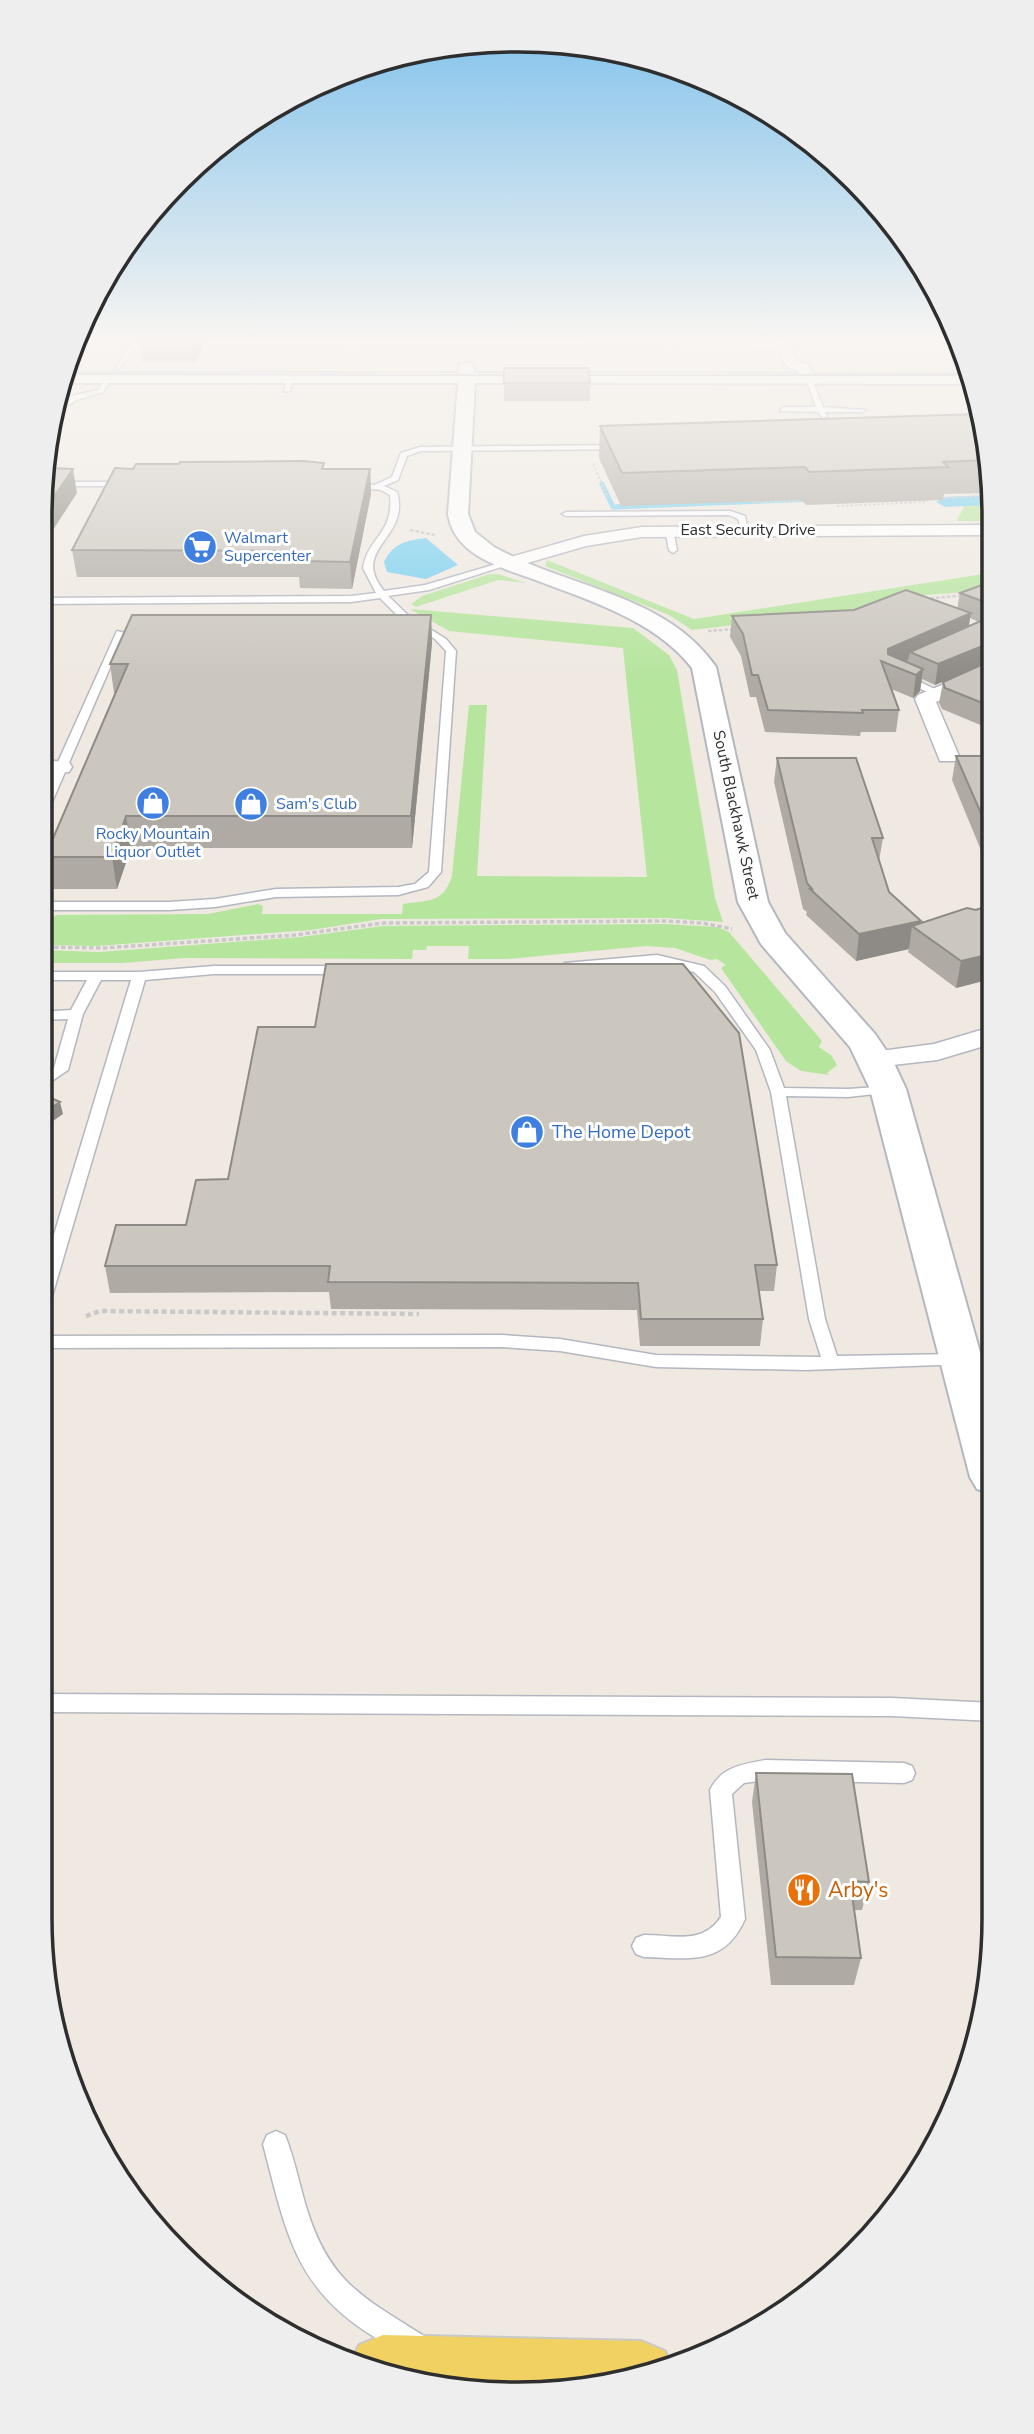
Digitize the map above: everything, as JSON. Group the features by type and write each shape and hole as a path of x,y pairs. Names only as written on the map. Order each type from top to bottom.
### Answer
{"main road":[{"path":"413,2370 601,2374"}],"street":[{"name":"South Blackhawk Street","path":"463,452 458,514 460,525 467,537 479,547 510,563 645,618 675,635 696,654 708,676 753,902 772,937 863,1041 875,1059 888,1089 982,1439"},
{"name":"East Security Drive","path":"510,563 584,541 669,530 982,530"},
{"path":"948,756 925,699 982,673"},
{"path":"875,1059 937,1052 982,1038"}],"lane":[{"path":"374,487 395,478 402,458 409,452"},
{"path":"53,484 143,482"},
{"path":"52,906 195,905 255,895 398,891 425,884 435,872 452,657 444,641 402,616 369,579 367,567 372,552 389,532 396,496 388,489 337,482"},
{"path":"566,514 730,513 742,518 745,529"},
{"path":"669,530 673,550"},
{"path":"52,601 324,600 383,596 434,586 510,563"},
{"path":"52,765 120,633"},
{"path":"903,667 891,673 938,692"},
{"path":"556,968 657,959 699,969 720,989 763,1050 778,1092 817,1319 831,1363"},
{"path":"52,976 139,976 186,970 362,970"},
{"path":"52,1076 61,1070 76,1014 96,976"},
{"path":"52,1270 139,976"},
{"path":"52,1015 76,1014"},
{"path":"778,1092 848,1093 888,1089"},
{"path":"52,1342 502,1341 560,1345 656,1361 831,1363 961,1360"},
{"path":"52,1703 892,1707 982,1711"},
{"path":"644,1946 703,1947 721,1937 733,1919 721,1790 739,1774 766,1770 904,1773"},
{"path":"276,2144 303,2243 323,2278 353,2308 455,2371"}],"path":[{"path":"588,454 608,495"},
{"path":"829,506 926,502 927,498 981,496"},
{"path":"751,502 806,500"},
{"path":"404,528 443,536"},
{"path":"920,600 973,593"},
{"path":"959,602 962,596"},
{"path":"932,599 948,601"},
{"path":"706,631 743,628"},
{"path":"52,947 104,948 295,934 383,923 665,921 702,923 732,929"},
{"path":"86,1316 100,1311 419,1314"}],"green space":[{"path":"981,501 982,521 957,521 966,502"},
{"path":"547,560 694,619 982,574 982,588 911,596 836,613 692,630 669,615 545,566"},
{"path":"490,574 526,583 498,580 416,607 411,604 422,596"},
{"path":"410,609 633,628 669,655 677,670 715,898 723,922 666,918 381,919 311,930 97,946 52,945 52,916 58,915 208,914 258,904 263,906 262,914 402,914 403,904 434,899 444,892 452,876 469,705 487,705 477,876 647,877 623,648 449,631"},
{"path":"665,924 717,927 729,932 822,1041 819,1047 831,1055 837,1065 827,1073 830,1075 801,1071 786,1061 721,968 726,965 717,959 710,960 675,948 646,946 508,959 468,959 469,946 427,946 426,950 413,950 412,959 184,958 123,963 52,963 52,950 99,952 300,937 383,926"}],"water":[{"path":"426,538 458,565 426,579 387,572 384,562 396,546"}],"building":[{"path":"612,452 977,452 978,460 943,462 948,467 809,472 805,467 622,473"},
{"name":"Walmart Supercenter","path":"180,462 324,463 322,469 370,469 350,562 298,561 301,551 72,550 115,468 133,469 136,464"},
{"path":"55,468 73,469 53,499"},
{"path":"982,585 982,601 960,593"},
{"path":"906,590 971,613 888,649 888,654 923,669 916,675 881,661 899,710 862,710 863,713 768,710 758,675 752,675 743,634 732,616 854,610"},
{"name":"Sam's Club","path":"132,615 431,615 411,816 126,816 112,857 52,857 52,841 128,664 110,664"},
{"path":"982,620 982,646 938,664 910,652"},
{"path":"982,665 982,703 945,688 943,682"},
{"path":"956,756 982,756 982,816"},
{"path":"777,758 856,758 883,838 872,838 889,892 921,921 859,934 810,889"},
{"path":"967,908 982,908 982,956 961,961 912,926"},
{"name":"The Home Depot","path":"326,964 683,964 739,1033 777,1265 755,1265 763,1319 641,1319 638,1283 328,1282 330,1266 105,1266 116,1225 186,1225 196,1180 228,1179 258,1027 315,1027"},
{"path":"52,1098 60,1102 52,1107"},
{"path":"756,1773 852,1774 869,1882 850,1881 861,1958 776,1957"}],"waterway":[{"path":"602,484 613,507 814,499"},
{"path":"945,502 981,500"}],"place":[{"name":"Walmart Supercenter","path":"200,547"},
{"name":"Rocky Mountain Liquor Outlet","path":"153,803"},
{"name":"Sam's Club","path":"251,804"},
{"name":"The Home Depot","path":"527,1132"},
{"name":"Arby's","path":"804,1890"}]}
